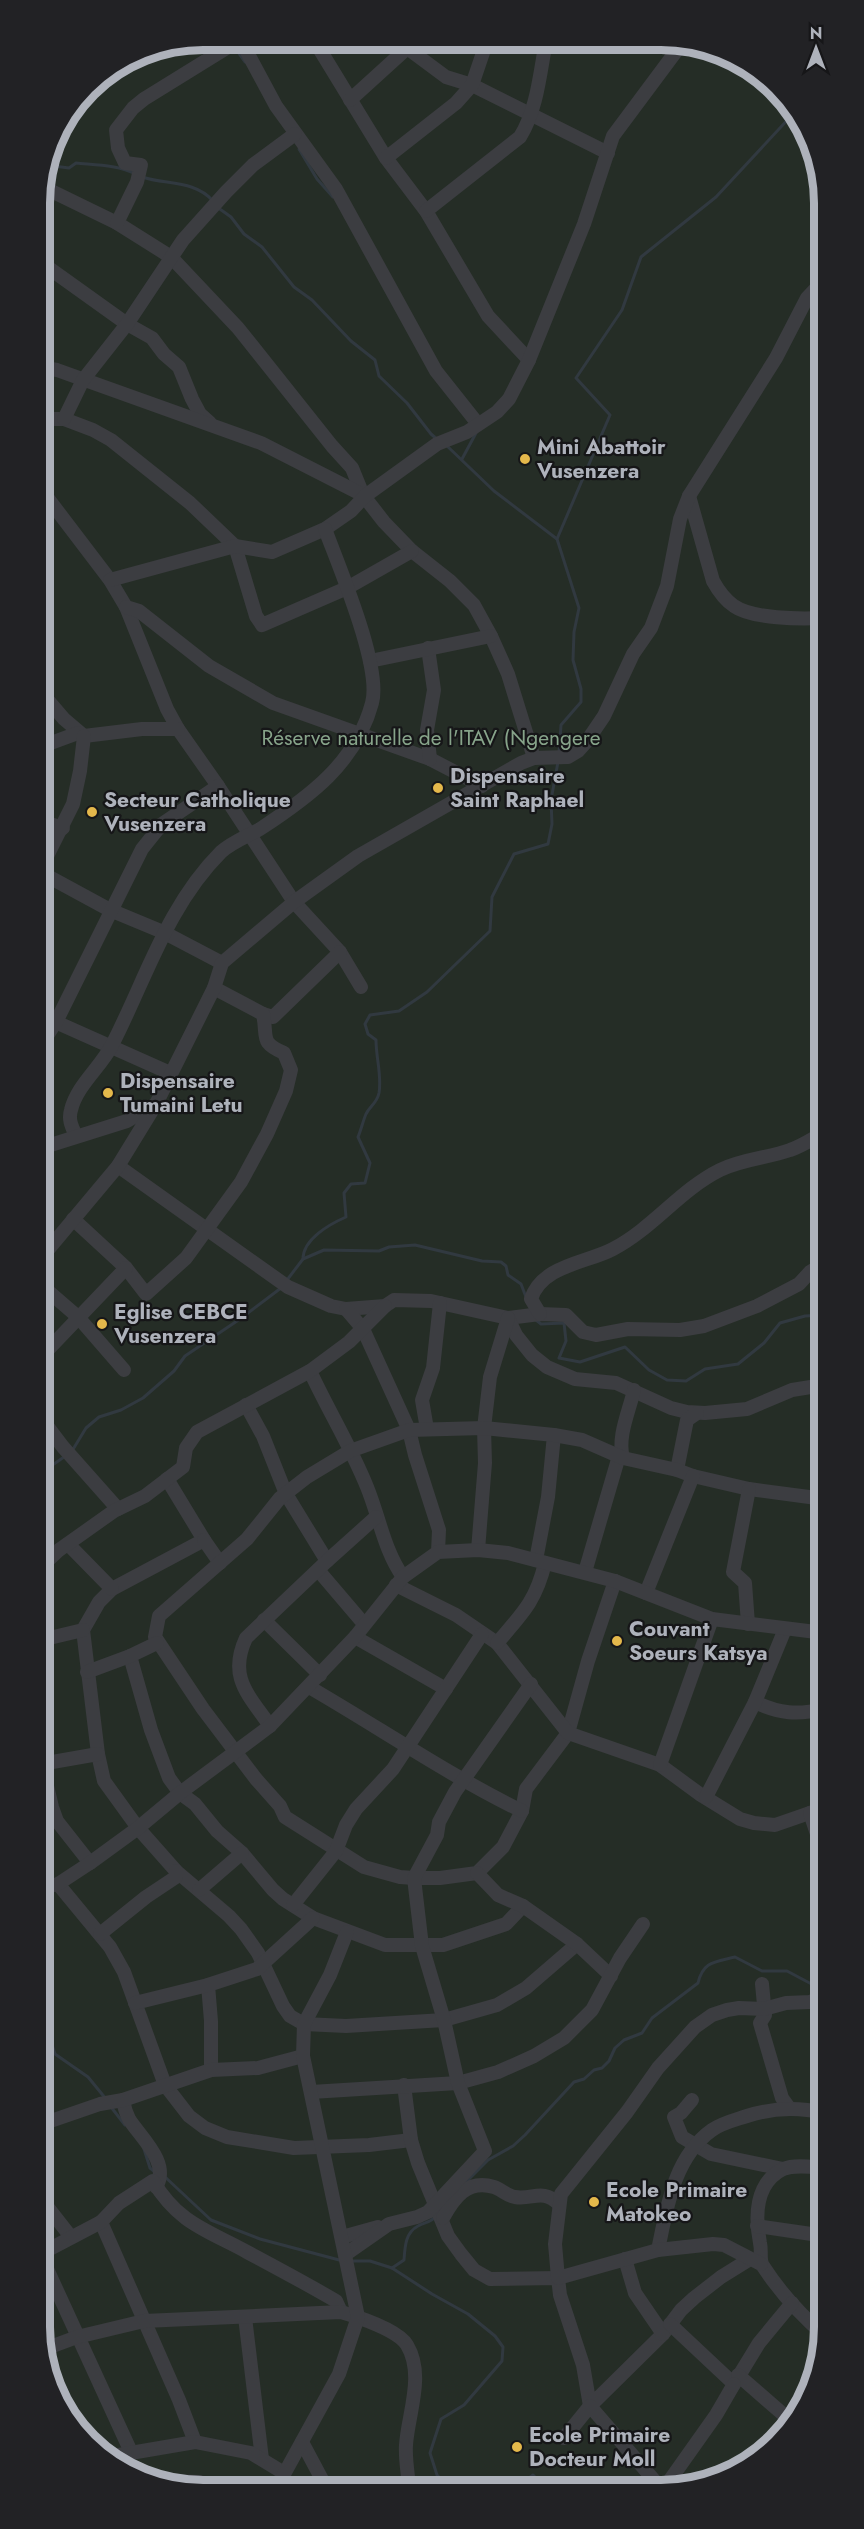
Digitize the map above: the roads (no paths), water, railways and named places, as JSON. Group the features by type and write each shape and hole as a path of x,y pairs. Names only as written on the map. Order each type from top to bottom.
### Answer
{"street":[{"path":"117,223 138,177 141,165 125,163 118,148 116,130 133,108 144,99 224,50"},
{"path":"245,50 276,106 336,189 436,371 473,428"},
{"path":"320,50 386,158 426,211 488,316 529,360"},
{"path":"350,100 404,50"},
{"path":"417,50 446,77 472,86 608,153"},
{"path":"386,158 456,103 472,86 484,50"},
{"path":"426,211 511,146 525,129 530,116 544,50"},
{"path":"110,580 235,546 272,552 325,529 351,511 364,495 443,442 473,428 497,412 509,399 529,360 584,224 613,136 676,51"},
{"path":"64,419 83,380 127,324 183,240 253,165 295,134"},
{"path":"50,190 117,223 171,257 238,328 351,468 364,495 384,522 412,551 450,581 474,604 508,674 534,758"},
{"path":"50,269 127,324 152,338 164,354 180,367 200,414 207,421 218,426"},
{"path":"50,270 55,272"},
{"path":"50,1247 118,1166 156,1104 214,988 222,963 294,902 358,856 534,758 561,757 578,751 587,741 604,716 633,654 651,628 667,586 680,519 689,496 776,358 807,298 814,291"},
{"path":"50,370 218,426 261,443 364,495"},
{"path":"50,419 64,419 111,440 190,503 235,546 256,616 262,626 347,588 412,551"},
{"path":"689,496 713,581 735,608 790,620 814,618"},
{"path":"50,501 110,580 126,607 167,709 178,729 294,902 340,952 361,987"},
{"path":"76,1136 70,1122 70,1110 89,1077 111,1047 163,932 196,882 224,850 318,789 337,769 360,734 372,703 374,684 370,661 347,588 325,529"},
{"path":"126,607 139,611 208,666 273,703 430,759 482,786"},
{"path":"370,661 491,636"},
{"path":"428,648 434,690 427,730 430,759"},
{"path":"50,701 81,734 80,771 73,804 50,852"},
{"path":"50,744 81,734 142,729 178,729"},
{"path":"50,1031 142,849 157,829 218,786"},
{"path":"50,824 63,828"},
{"path":"50,877 110,910 163,932 222,963"},
{"path":"214,988 273,1017 340,952"},
{"path":"73,1219 126,1268 146,1294 186,1258 241,1182 267,1134 286,1091 291,1070 284,1053 269,1047 265,1041 266,1030 263,1014"},
{"path":"50,1019 170,1073"},
{"path":"50,1145 128,1121 156,1104"},
{"path":"535,1315 531,1299 534,1289 564,1267 587,1261 613,1249 661,1213 687,1189 722,1169 790,1150 814,1138"},
{"path":"118,1166 284,1284 331,1306 346,1309 385,1306"},
{"path":"50,1347 126,1268"},
{"path":"50,1559 118,1509 146,1496 183,1467 186,1449 197,1432 310,1371 363,1329 394,1300 440,1303 508,1318 566,1315 583,1332 596,1335 628,1329 680,1330 725,1320 757,1306 800,1284 814,1270"},
{"path":"50,1293 78,1317 124,1370"},
{"path":"427,1429 422,1400 433,1368 440,1303"},
{"path":"346,1309 363,1329 409,1430 439,1530 438,1552"},
{"path":"508,1318 516,1335 532,1355 547,1367 575,1379 616,1383 671,1408 697,1413 747,1409 792,1390 814,1386"},
{"path":"478,1550 485,1463 484,1428 490,1377 508,1318"},
{"path":"310,1371 320,1396 368,1488 376,1517 400,1581 456,1615 496,1643 568,1732 660,1765 740,1819 775,1825 814,1812"},
{"path":"585,1572 621,1457 621,1441 634,1390"},
{"path":"246,1406 263,1436 286,1494 322,1565 364,1624"},
{"path":"676,1470 687,1420 697,1413"},
{"path":"615,1581 588,1661 568,1732 526,1789 522,1811 503,1847 477,1873 440,1878 400,1877 364,1867 285,1817 280,1806 234,1751 157,1643 155,1628 159,1616 247,1539 286,1494 307,1477 350,1451 409,1430 484,1428 554,1435 582,1440 621,1457 693,1476 749,1489 814,1497"},
{"path":"50,1430 118,1509"},
{"path":"496,1643 531,1602 539,1588 554,1435"},
{"path":"646,1593 693,1476"},
{"path":"167,1479 220,1563"},
{"path":"748,1624 745,1583 734,1572 749,1489"},
{"path":"270,1726 242,1684 238,1663 246,1638 376,1517"},
{"path":"204,1540 112,1589 99,1602 83,1630 98,1754 104,1781 138,1828 176,1871 240,1929 258,1953 282,2006 290,2016 304,2024 346,2026 444,2020 496,2005 526,1988 577,1944"},
{"path":"68,1544 112,1589"},
{"path":"50,1886 58,1884 90,1863 138,1828 234,1751 270,1726 355,1637 400,1581 438,1552 478,1550 508,1553 615,1581 712,1618 814,1632"},
{"path":"660,1765 712,1618"},
{"path":"264,1620 320,1675"},
{"path":"706,1797 755,1702 785,1629"},
{"path":"50,1638 83,1630"},
{"path":"292,1905 336,1851 346,1825 356,1809 393,1770 482,1634"},
{"path":"355,1637 446,1689"},
{"path":"87,1672 157,1643"},
{"path":"130,1656 169,1778 180,1793 195,1804 217,1832 242,1852 273,1890 292,1905 313,1918 384,1945 422,1946 443,1946 506,1924 523,1906"},
{"path":"439,2212 485,2151 458,2083 444,2020 422,1946 414,1878 436,1835 439,1822 463,1780 531,1684"},
{"path":"309,1687 471,1786 522,1811"},
{"path":"755,1702 785,1713 802,1714 814,1711"},
{"path":"50,1762 98,1754"},
{"path":"50,1796 57,1821 90,1863"},
{"path":"810,1813 814,1825"},
{"path":"199,1890 242,1852"},
{"path":"100,1934 146,1897 176,1877 176,1871"},
{"path":"477,1873 498,1895 523,1906 577,1944 611,1976"},
{"path":"58,1884 100,1934 124,1972 165,2085 189,2116 205,2128 227,2137 294,2148 321,2148 411,2140"},
{"path":"135,2002 240,1976 263,1965 313,1918"},
{"path":"311,2092 458,2083 498,2072 534,2056 564,2038 592,2010 643,1924"},
{"path":"280,2480 339,2374 358,2317 303,2056 304,2024 330,1976 347,1932"},
{"path":"762,1984 765,2015 760,2023 782,2098 790,2109"},
{"path":"208,1985 211,2070"},
{"path":"654,2480 590,2406 583,2365 560,2295 555,2244 561,2194 627,2112 658,2068 695,2027 712,2015 727,2010 764,2009 786,2003 814,2000"},
{"path":"50,2121 211,2070 258,2068 303,2056"},
{"path":"404,2085 411,2140 448,2236 474,2270 490,2279 558,2278 658,2250 713,2244 724,2246 756,2261 814,2325"},
{"path":"119,2100 128,2118 141,2134 169,2204 199,2229 244,2250 336,2301 342,2312"},
{"path":"692,2100 681,2114 674,2118 682,2137 696,2146 711,2154 783,2169 797,2166 814,2167"},
{"path":"658,2250 671,2194 682,2164 711,2130 765,2110 790,2109 814,2112"},
{"path":"564,2438 590,2406 667,2329 694,2298 721,2277 756,2261 761,2248 757,2226 761,2193 769,2181 783,2169"},
{"path":"50,2249 101,2222 127,2198 153,2181 159,2180"},
{"path":"342,2236 439,2212 454,2197 467,2189 480,2186 495,2187 515,2198 543,2194 559,2204"},
{"path":"50,2210 71,2237"},
{"path":"101,2222 195,2442"},
{"path":"347,2261 389,2224"},
{"path":"757,2226 814,2234"},
{"path":"625,2259 635,2294 667,2329 785,2417"},
{"path":"50,2276 130,2452"},
{"path":"672,2479 716,2415 759,2343 792,2302"},
{"path":"51,2347 78,2337 144,2321 342,2312 358,2317 391,2333 407,2344 415,2375 414,2399 406,2446 408,2480"},
{"path":"245,2317 262,2459"},
{"path":"118,2455 195,2442 240,2450 262,2459 284,2473"},
{"path":"302,2442 322,2480"}],"waterway":[{"path":"236,50 245,62"},
{"path":"557,539 610,415 576,378 622,310 641,257 716,197 789,118"},
{"path":"299,149 317,179 333,197"},
{"path":"54,166 69,168 76,163 99,165 136,174"},
{"path":"142,177 189,186 206,194 213,201"},
{"path":"217,207 231,217 244,234 262,247 294,287 312,300 351,341 375,360 379,376 407,403 438,440"},
{"path":"462,459 476,433"},
{"path":"446,445 494,491 557,539 579,608 574,632 573,660 581,689 581,702 561,725 559,753"},
{"path":"303,1259 307,1245 318,1233 346,1217 344,1193 351,1184 365,1183 370,1163 358,1137 366,1114 375,1102 380,1087 376,1040 368,1034 365,1024 370,1015 399,1011 427,992 490,931 492,897 514,854 548,844 552,824 551,800 558,762"},
{"path":"287,1280 303,1259 324,1250 379,1251 389,1247 415,1245 482,1261 501,1262 506,1266 508,1275 521,1284 526,1297"},
{"path":"72,1451 86,1428 99,1417 121,1410 143,1398 174,1371 185,1356 281,1288"},
{"path":"536,1320 541,1324 564,1323 566,1341 559,1358 580,1362 625,1347 649,1370 667,1380 686,1381 705,1369 738,1364 764,1343 780,1323 814,1316"},
{"path":"50,1467 64,1457"},
{"path":"463,2185 488,2160 513,2146 525,2135 574,2082 602,2068 609,2061 615,2048 624,2040 642,2033 652,2018 698,1983 707,1966 735,1957 762,1971 787,1971 814,1985"},
{"path":"50,2039 55,2054 88,2077 106,2099"},
{"path":"111,2107 125,2125"},
{"path":"144,2149 150,2168 155,2172"},
{"path":"164,2176 211,2220 260,2239 343,2261"},
{"path":"392,2268 404,2260 406,2241 410,2232 435,2217"},
{"path":"350,2261 370,2261 392,2268 468,2314 495,2336 503,2347 502,2361 464,2405 441,2419 430,2453 437,2475 442,2480"},
{"path":"526,2480 533,2475 538,2480"}],"place":[{"name":"Mini Abattoir Vusenzera","path":"525,459"},
{"name":"Dispensaire Saint Raphael","path":"438,788"},
{"name":"Secteur Catholique Vusenzera","path":"92,812"},
{"name":"Dispensaire Tumaini Letu","path":"108,1093"},
{"name":"Eglise CEBCE Vusenzera","path":"102,1324"},
{"name":"Couvant Soeurs Katsya","path":"617,1641"},
{"name":"Ecole Primaire Matokeo","path":"594,2202"},
{"name":"Ecole Primaire Docteur Moll","path":"517,2447"}],"park label":[{"name":"Réserve naturelle de l'ITAV (Ngengere","path":"431,738"}]}
